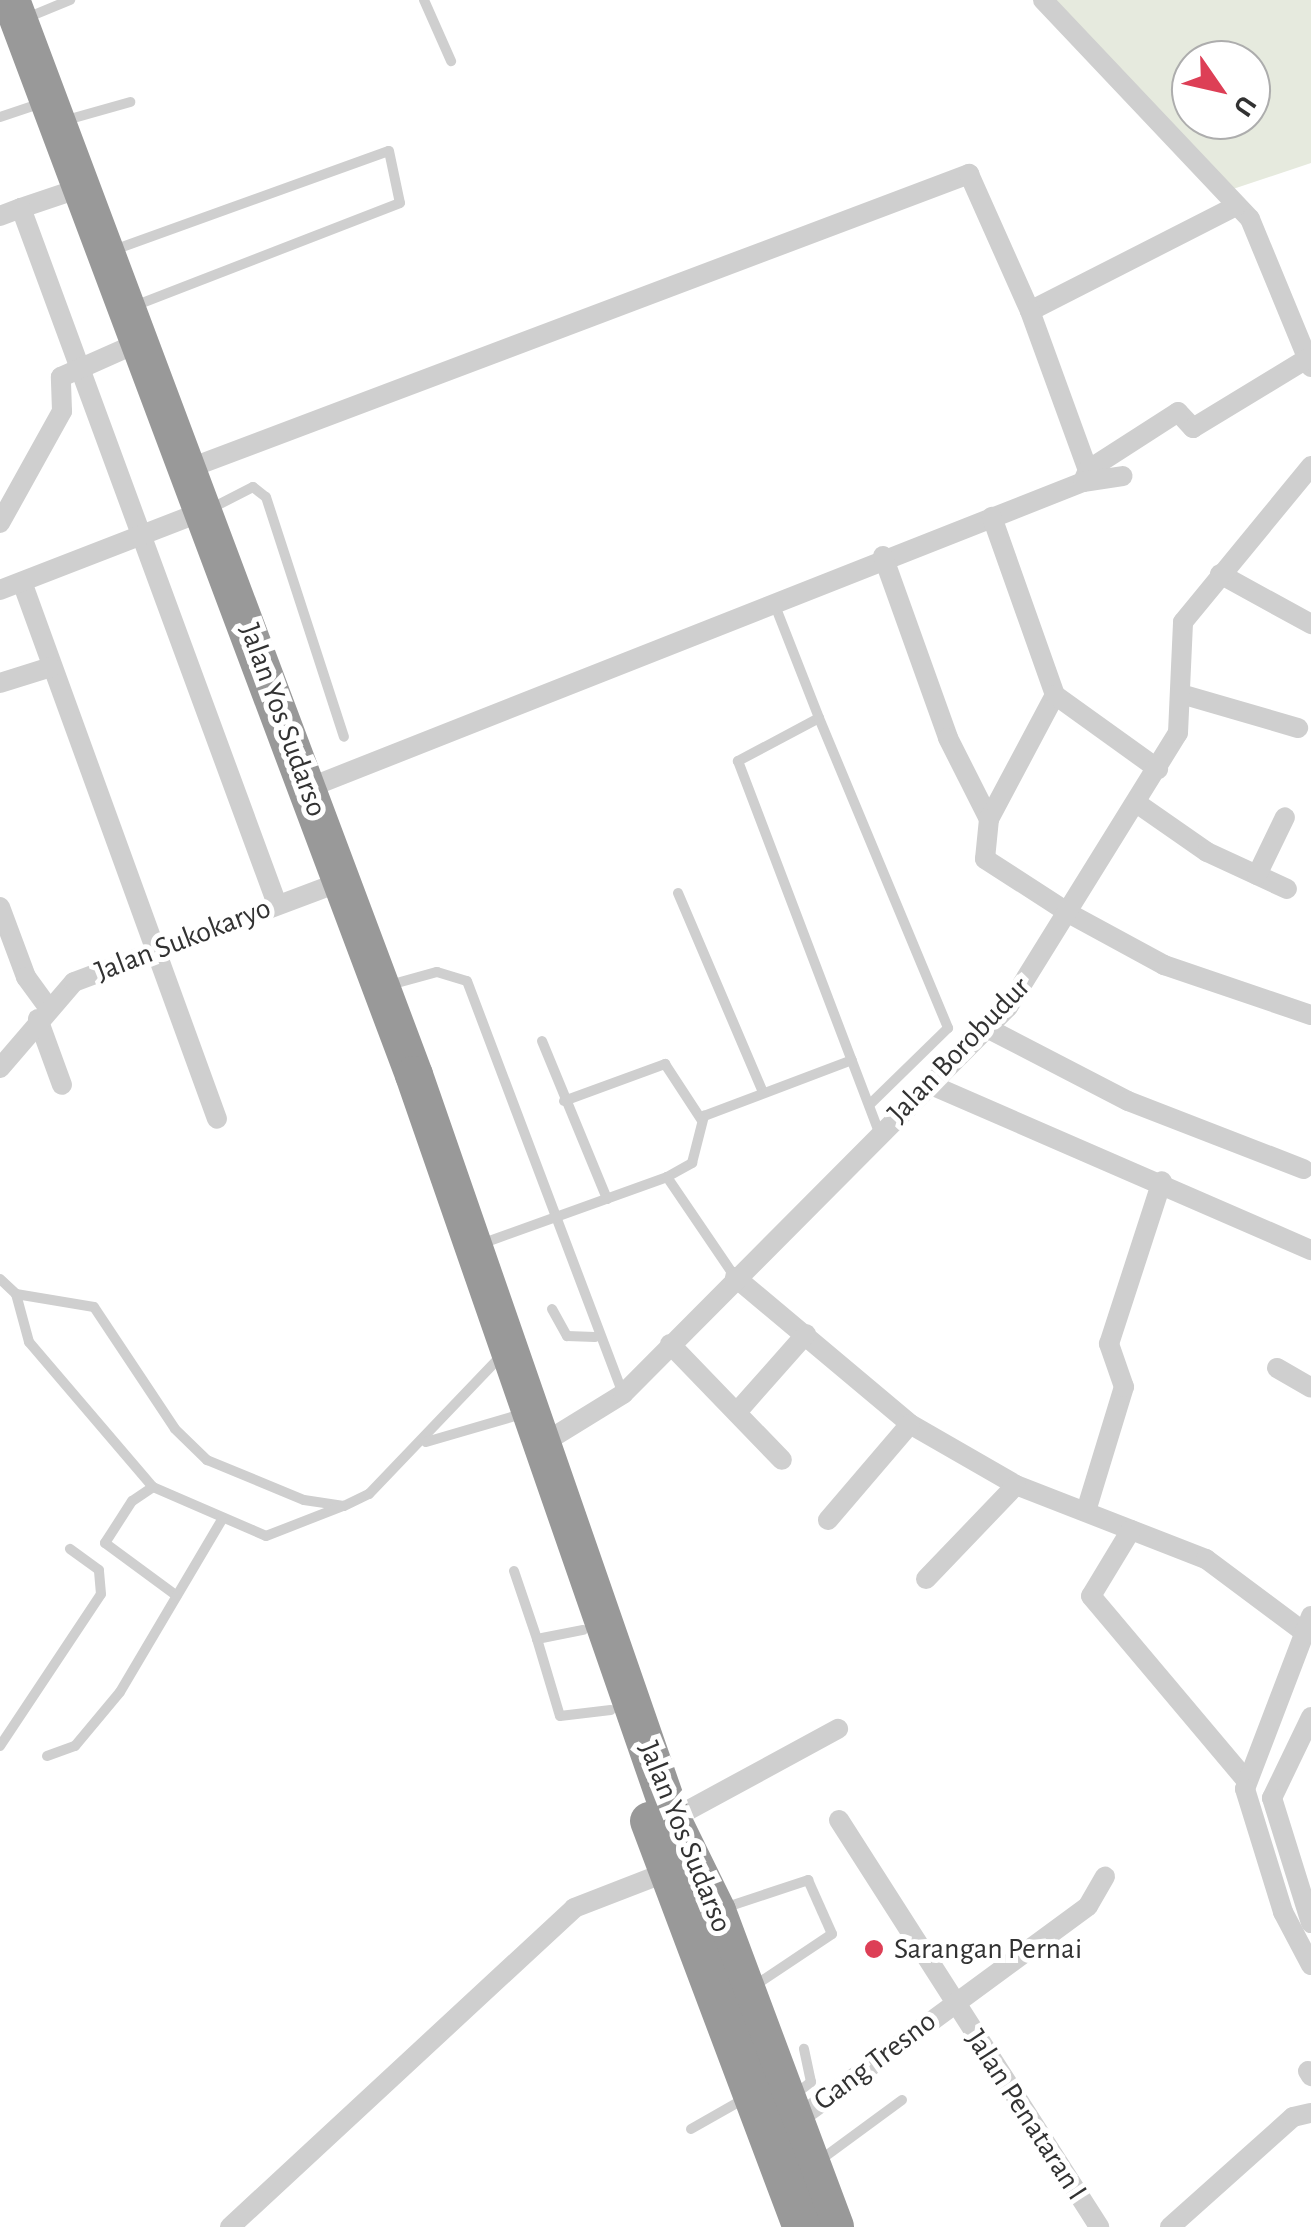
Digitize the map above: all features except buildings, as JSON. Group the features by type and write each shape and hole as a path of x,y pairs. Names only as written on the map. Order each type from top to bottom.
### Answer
{"highway":[{"name":"Jalan Yos Sudarso","path":"15,11 206,510 476,1246 532,1430 558,1483 702,1917 780,2104 813,2165 835,2227"},
{"name":"Jalan Yos Sudarso","path":"532,1430 538,1500 667,1872 702,1917 746,1990 780,2104 802,2227"}],"street":[{"path":"308,788 882,556 992,517 1086,476 1178,412 1193,428 1310,362 1306,335 1266,252 1236,206 1043,0"},
{"path":"190,468 969,174 1030,311 1086,476"},
{"path":"0,216 83,187"},
{"path":"1030,311 1236,206"},
{"path":"22,208 138,536 277,904"},
{"path":"0,523 62,411 61,377 135,325"},
{"name":"Jalan Borobudur","path":"532,1430 623,1394 987,1028 1072,915 1158,769 1182,720 1183,622 1311,466"},
{"path":"1086,476 1123,476"},
{"path":"0,590 206,510"},
{"path":"992,517 1055,695 1158,769"},
{"path":"882,556 948,738 990,819"},
{"path":"1220,574 1311,624"},
{"path":"22,582 217,1120"},
{"path":"0,683 51,666"},
{"path":"1180,694 1298,728"},
{"path":"1055,695 990,819 985,859 1072,915 1164,965 1311,1015"},
{"path":"1138,804 1256,875 1287,889"},
{"path":"1256,875 1285,817"},
{"name":"Jalan Sukokaryo","path":"0,1068 43,1013 74,982 154,948 342,881"},
{"path":"0,907 43,1013 62,1085"},
{"path":"987,1028 1128,1101 1303,1169"},
{"path":"929,1084 1162,1181 1311,1250"},
{"path":"1086,1510 1124,1387 1110,1344 1162,1181"},
{"path":"735,1278 910,1424 1016,1485 1206,1559 1308,1624 1245,1779 1245,1806 1311,1965"},
{"path":"737,1412 806,1334"},
{"path":"670,1344 782,1460"},
{"path":"1277,1368 1311,1388"},
{"path":"828,1520 910,1424"},
{"path":"926,1579 1016,1485"},
{"path":"1131,1530 1091,1596 1245,1779"},
{"path":"1311,1717 1272,1798 1311,1922"},
{"path":"672,1819 838,1729"},
{"name":"Jalan Penataran I","path":"839,1820 1099,2227"},
{"path":"230,2227 574,1908 667,1872"},
{"name":"Gang Tresno","path":"780,2104 952,2002 1088,1906 1105,1877"},
{"path":"1170,2227 1293,2118 1311,2113"}],"lane":[{"path":"15,11 70,0"},
{"path":"424,0 451,61"},
{"path":"0,117 130,102"},
{"path":"108,252 390,151 400,203 135,325"},
{"path":"206,510 253,487 266,497 344,737"},
{"path":"774,602 948,1028 868,1105"},
{"path":"819,718 738,762 879,1133"},
{"path":"678,894 762,1090"},
{"path":"381,988 437,972 467,981 557,1216 595,1336 623,1394"},
{"path":"542,1041 607,1199"},
{"path":"701,1119 762,1090 852,1060"},
{"path":"476,1246 667,1177 692,1163 701,1119 665,1064 564,1101"},
{"path":"667,1177 735,1278"},
{"path":"0,1280 16,1294 94,1308 175,1429 207,1460 268,1491 344,1506"},
{"path":"16,1294 29,1342 153,1487 221,1521 266,1536 344,1506 425,1442 508,1348"},
{"path":"552,1309 567,1336 595,1336"},
{"path":"425,1442 532,1430"},
{"path":"153,1487 132,1501 105,1543 177,1596"},
{"path":"48,1756 91,1730 221,1521"},
{"path":"0,1746 102,1594 99,1570 70,1549"},
{"path":"514,1570 560,1716 611,1710"},
{"path":"537,1639 583,1630"},
{"path":"702,1917 808,1880 832,1934 746,1990"},
{"path":"691,2129 780,2104 811,2082 804,2048"},
{"path":"813,2165 902,2100"}],"shaded area":[{"path":"1056,0 1311,0 1311,163 1218,194 1173,140 1271,140 1271,40 1171,40 1171,138"}],"place":[{"name":"Sarangan Pernai","path":"874,1949"}]}
